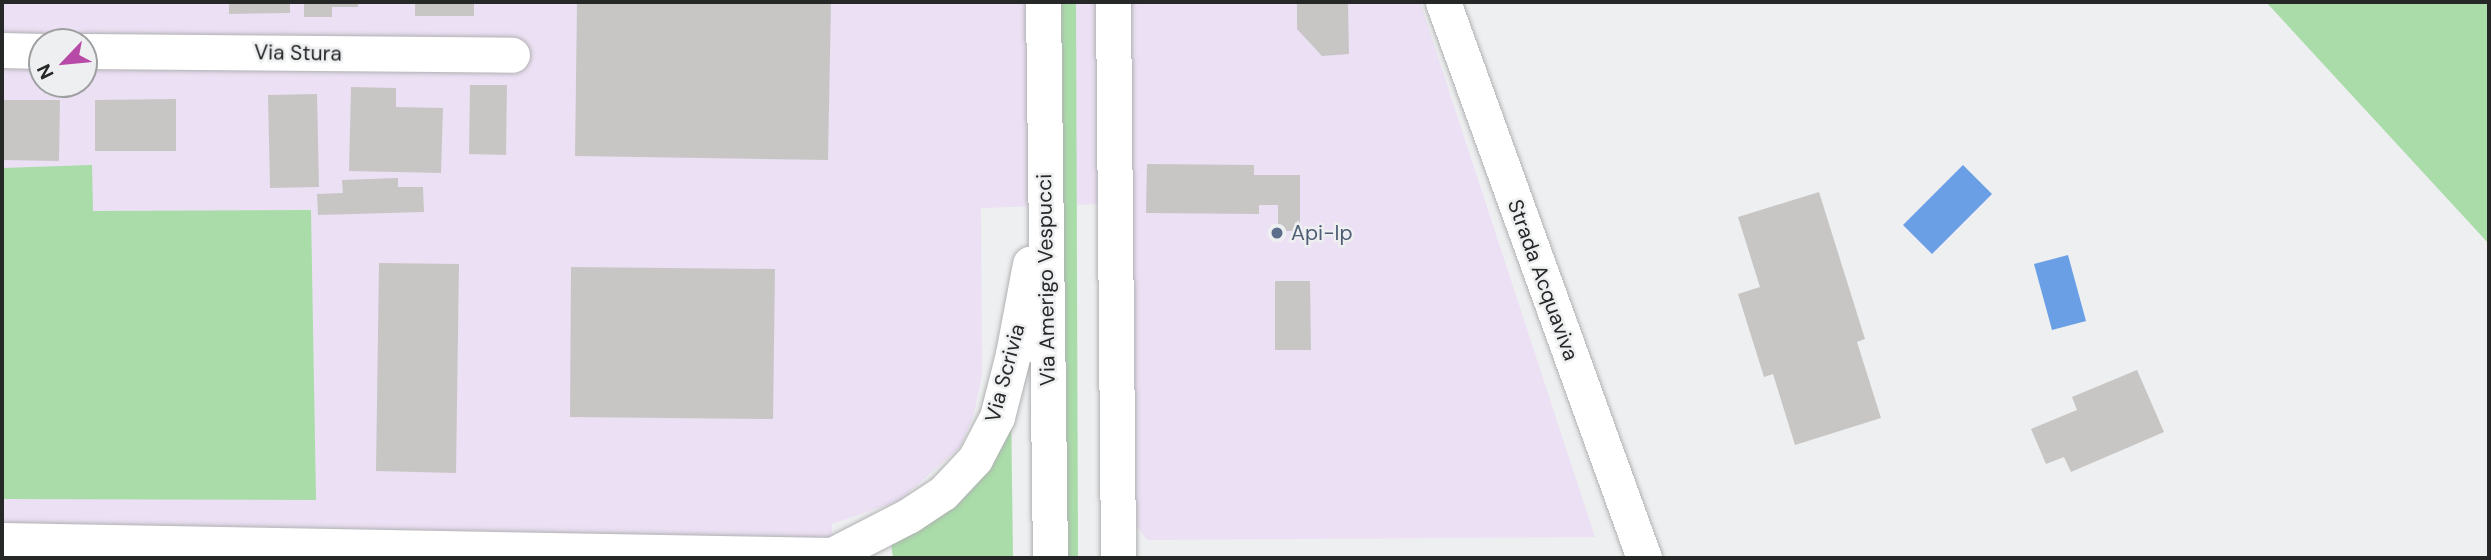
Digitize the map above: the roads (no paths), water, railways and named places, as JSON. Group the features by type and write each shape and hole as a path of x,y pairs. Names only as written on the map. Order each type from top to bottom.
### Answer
{"street":[{"name":"Via Amerigo Vespucci","path":"1043,2 1043,195 1050,558"},
{"path":"1113,2 1118,558"},
{"name":"Strada Acquaviva","path":"1443,2 1644,558"},
{"path":"2,50 28,51"},
{"name":"Via Stura","path":"98,51 512,55"},
{"name":"Via Scrivia","path":"2,540 85,550 837,556 943,493 975,458 997,417 1013,354 1043,195"}],"water":[{"path":"1963,165 1992,194 1932,254 1903,225"},
{"path":"2068,255 2086,321 2052,330 2034,264"}],"place":[{"name":"Api-Ip","path":"1277,233"}]}
